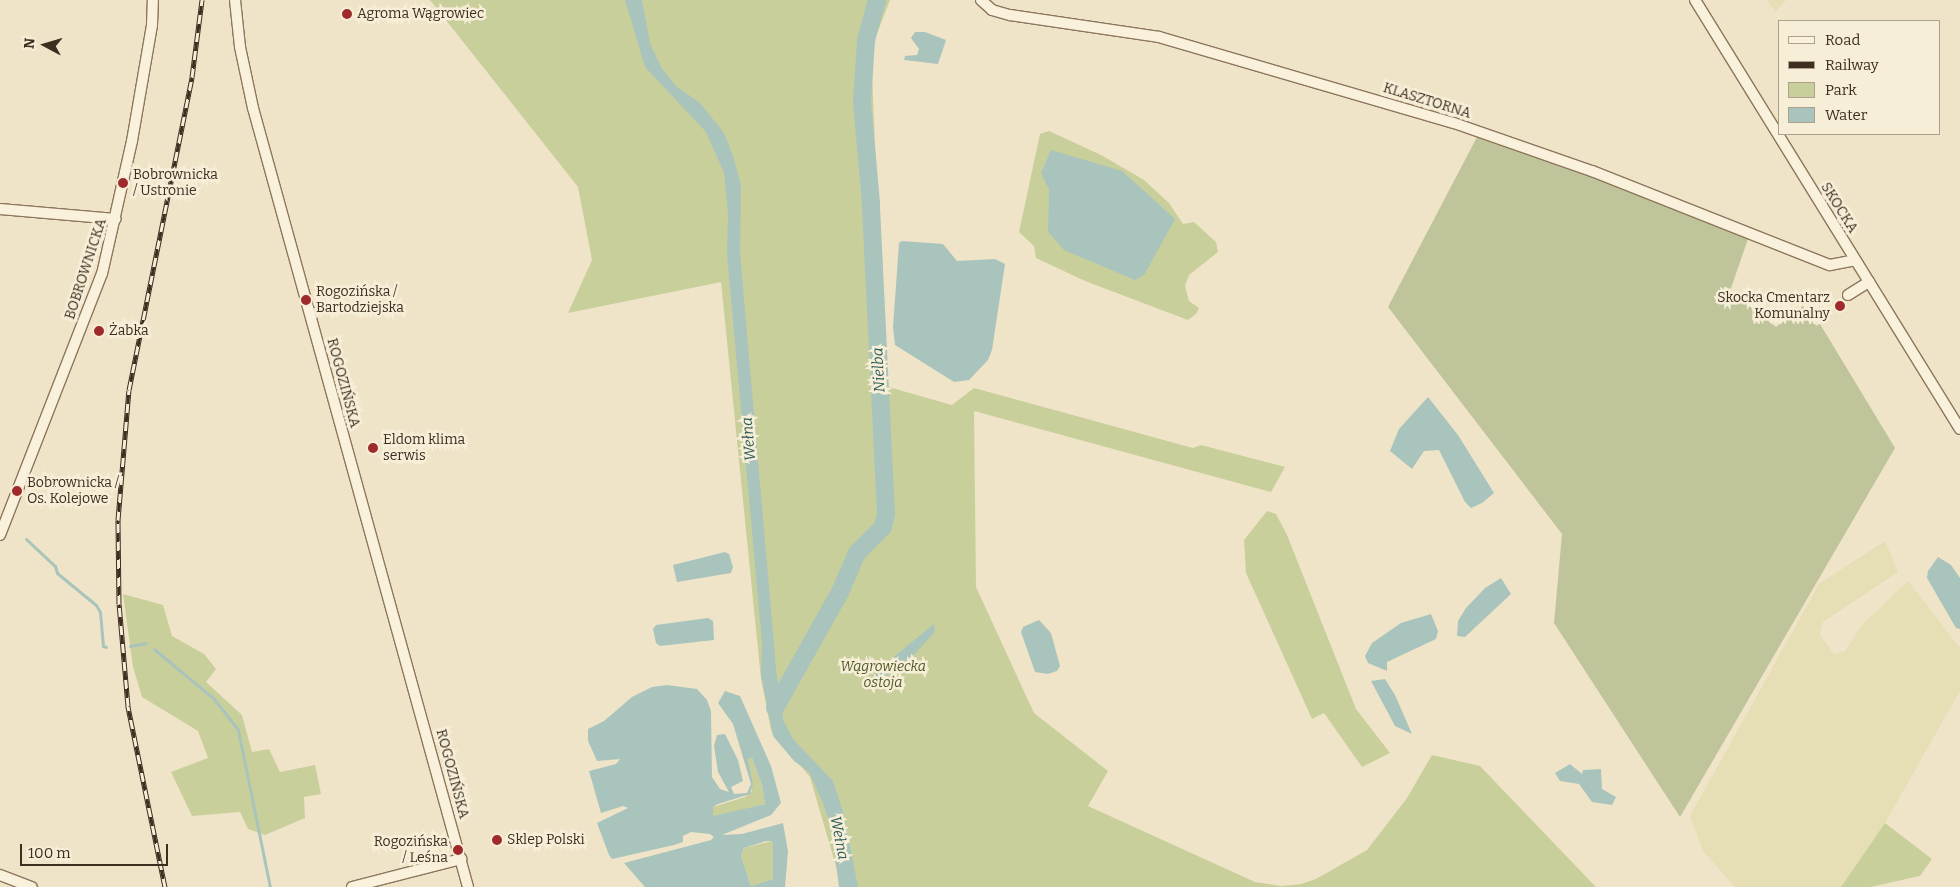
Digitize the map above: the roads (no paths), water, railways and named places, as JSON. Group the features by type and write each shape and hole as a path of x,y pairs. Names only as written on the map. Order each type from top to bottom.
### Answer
{"street":[{"name":"BOBROWNICKA","path":"0,535 102,274 116,219 152,25 153,0"},
{"name":"ROGOZIŃSKA","path":"235,0 242,60 257,123 468,887"},
{"name":"KLASZTORNA","path":"981,0 992,10 1010,15 1159,37 1454,123 1592,170 1830,265 1855,260"},
{"name":"SKOCKA","path":"1695,0 1778,135"},
{"name":"SKOCKA","path":"1778,135 1960,429"},
{"path":"0,209 116,219"},
{"path":"1848,295 1869,282"},
{"path":"352,887 460,859"},
{"path":"0,875 32,887"}],"water":[{"name":"Wełna","path":"625,0 642,0 650,43 661,67 676,86 700,103 724,133 741,185 740,253 777,679 780,687 785,685 789,693 782,702 783,720 793,739 833,781 844,815 858,887 839,887 831,827 823,803 809,772 794,761 773,736 761,674 762,643 727,254 728,214 724,173 706,132 645,67"},
{"path":"915,32 925,32 946,40 938,64 904,60 905,56 917,55 919,49 911,38"},
{"path":"1051,150 1122,171 1175,219 1144,275 1135,280 1064,250 1048,232 1049,190 1041,173"},
{"path":"902,241 943,244 957,261 995,259 1005,264 992,350 988,360 969,380 954,382 895,345 893,327 899,243"},
{"path":"1428,397 1458,435 1494,493 1482,503 1471,508 1465,502 1439,450 1424,451 1412,469 1390,451 1399,429"},
{"path":"725,552 729,554 733,567 731,573 677,582 673,565"},
{"path":"1938,557 1951,565 1960,578 1960,629 1956,628 1927,578 1928,571"},
{"path":"1501,578 1511,594 1465,637 1457,636 1458,621 1466,608 1485,588"},
{"path":"1431,614 1438,631 1436,639 1387,662 1387,671 1368,663 1365,656 1372,643 1401,623"},
{"path":"708,618 713,621 714,640 660,646 656,643 653,629 656,625"},
{"path":"1039,620 1051,633 1060,666 1057,671 1048,674 1035,672 1021,632 1023,627"},
{"path":"934,624 935,632 908,661 871,687 868,683 886,663"},
{"path":"1385,679 1395,695 1412,734 1395,726 1371,681"},
{"path":"667,685 697,689 707,700 711,711 712,777 720,789 729,792 718,772 714,746 717,735 725,734 738,760 743,781 731,787 734,794 747,793 751,784 733,724 718,703 725,691 740,696 771,766 781,803 771,815 722,835 742,834 783,823 788,851 785,887 645,887 624,863 711,840 714,837 710,834 691,832 683,836 683,842 674,845 612,859 609,855 597,823 628,808 623,806 601,813 589,771 616,764 620,759 597,761 588,741 588,729 604,721 632,697 652,687","holes":["752,758 762,785 765,804 713,816 713,807 718,804 750,794 753,784 748,759","772,841 773,879 751,886 741,856 744,848"]},
{"path":"1570,764 1582,774 1583,770 1601,769 1602,789 1616,797 1612,805 1592,802 1579,784 1560,781 1555,773"}],"waterway":[{"name":"Nielba","path":"775,708 840,592 857,553 883,527 886,514 871,203 862,102 866,40 877,0"},
{"path":"26,539 55,566 57,573 96,605 100,612 103,646 106,647"},
{"path":"130,646 146,643"},
{"path":"154,649 214,699 238,730 270,887"}],"railway":[{"path":"165,887 128,706 119,604 118,520 129,390 192,77 202,0"}],"place":[{"name":"Agroma Wągrowiec","path":"347,14"},
{"name":"Bobrownicka / Ustronie","path":"123,183"},
{"name":"Rogozińska / Bartodziejska","path":"306,300"},
{"name":"Skocka Cmentarz Komunalny","path":"1840,306"},
{"name":"Żabka","path":"99,331"},
{"name":"Eldom klima serwis","path":"373,448"},
{"name":"Bobrownicka / Os. Kolejowe","path":"17,491"},
{"name":"Sklep Polski","path":"497,840"},
{"name":"Rogozińska / Leśna","path":"458,850"}],"park label":[{"name":"Wągrowiecka ostoja","path":"883,676"}]}
